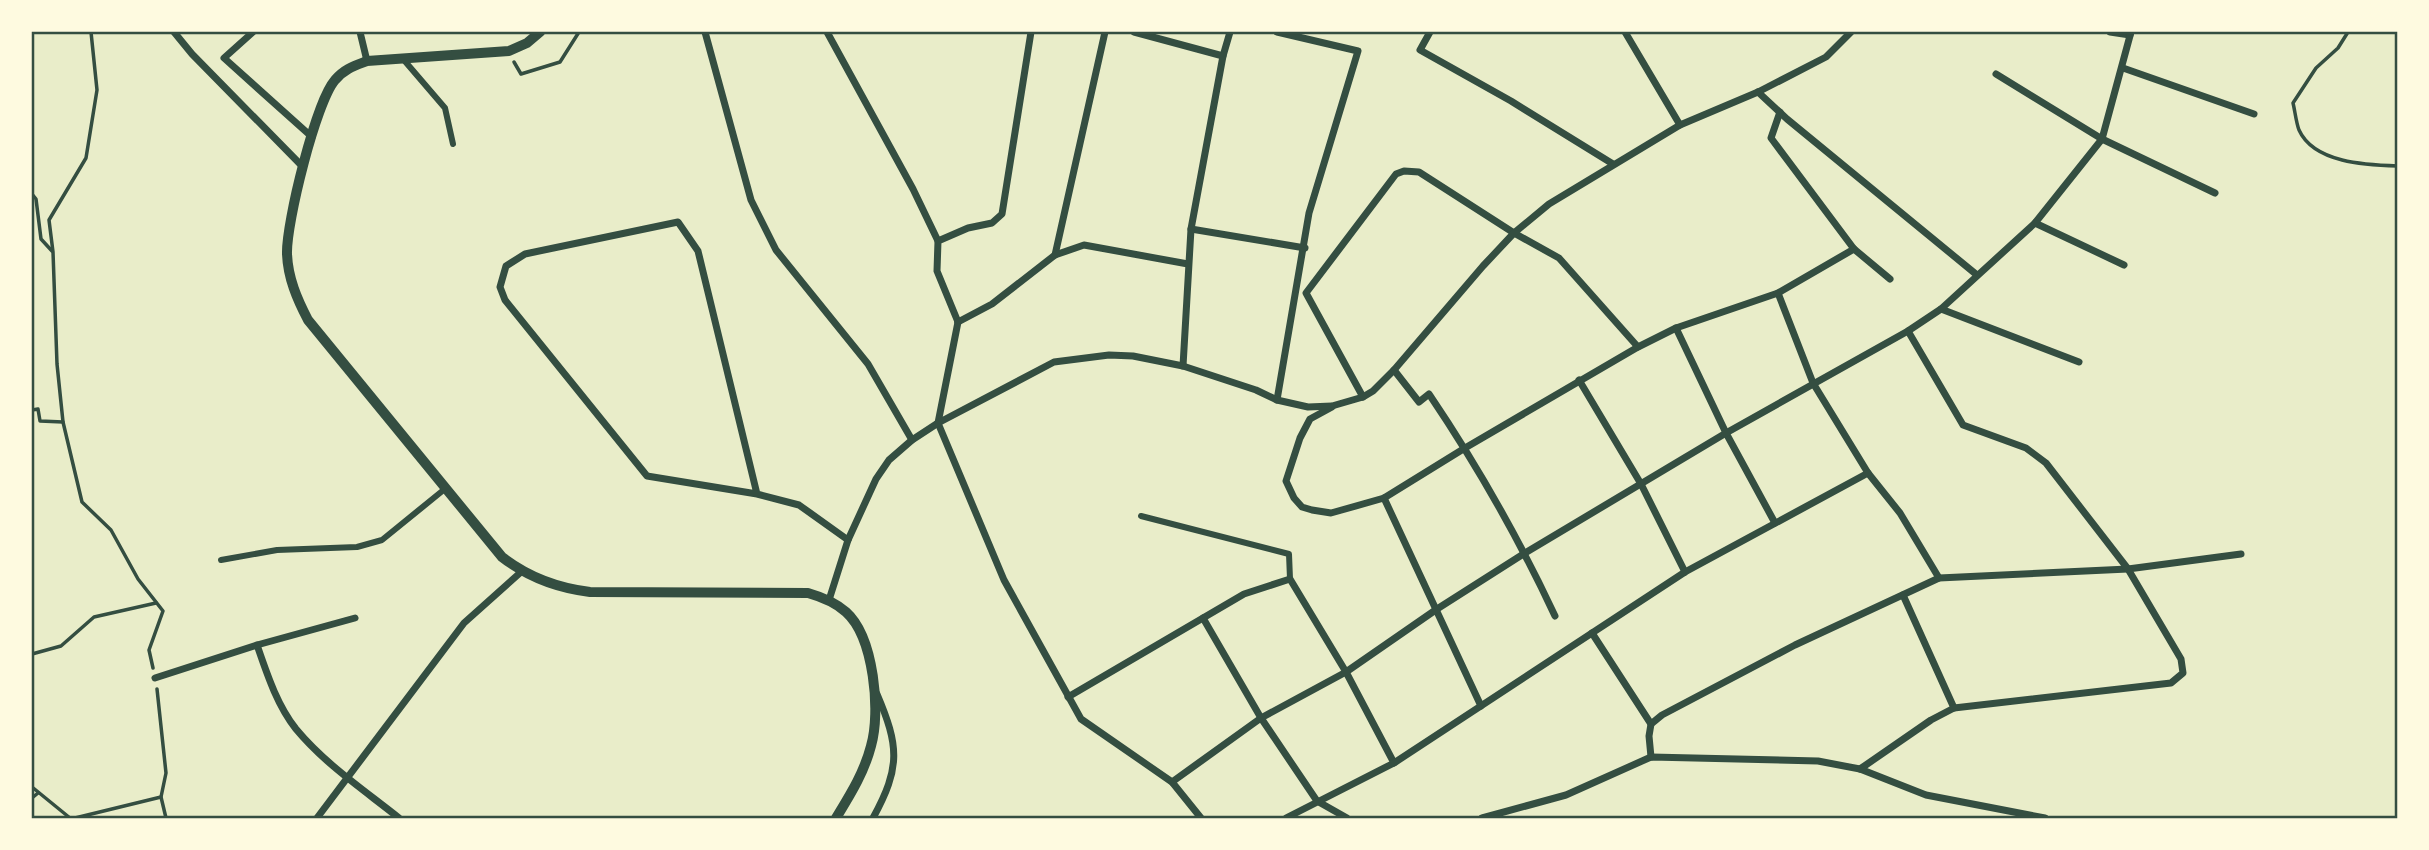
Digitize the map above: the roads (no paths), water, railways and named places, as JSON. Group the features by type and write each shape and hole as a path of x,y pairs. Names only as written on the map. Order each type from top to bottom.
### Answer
{"street":[{"path":"174,32 192,54 304,168"},
{"path":"253,32 224,58 313,138"},
{"path":"360,32 367,61"},
{"path":"540,32 527,43 509,51 367,61 346,68 334,80 324,97 288,231 290,277 297,298 308,320 502,557 521,572 565,589 590,592 808,593 829,600 848,614 862,636 895,747 891,779 873,818"},
{"path":"705,32 751,200 776,250 868,364 912,440"},
{"path":"827,32 939,241 937,271 958,323 938,423 1004,580 1081,719 1172,782 1201,818"},
{"path":"939,241 968,228 992,223 1002,214 1031,32"},
{"path":"1055,255 1105,32"},
{"path":"1134,32 1223,56"},
{"path":"1183,366 1191,229 1223,56 1230,32"},
{"path":"1277,32 1357,51 1309,213 1277,400"},
{"path":"1430,32 1420,50 1511,101 1614,164"},
{"path":"1625,32 1680,125"},
{"path":"829,600 848,540 876,479 889,460 912,440 938,423 1054,362 1109,355 1133,356 1183,366 1256,390 1277,400 1308,407 1332,406 1363,397 1394,370 1514,233 1549,204 1680,125 1758,92 1826,57 1851,32"},
{"path":"1172,782 1261,718 1346,672 1525,552 1726,433 1908,331 1941,309 2035,223 2102,139 2131,33 2110,32"},
{"path":"403,59 445,108 453,144"},
{"path":"2123,68 2254,114"},
{"path":"1996,74 2102,139 2215,193"},
{"path":"1758,92 1977,275"},
{"path":"1780,112 1771,138 1853,249 1890,279"},
{"path":"1363,397 1306,293 1396,174 1404,171 1419,172 1514,233 1559,258 1639,347"},
{"path":"757,494 698,251 678,222 525,254 506,266 500,287 505,300 647,476 757,494 799,505 848,540"},
{"path":"2035,223 2124,265"},
{"path":"1191,229 1305,248"},
{"path":"958,323 992,304 1055,255 1084,245 1188,264"},
{"path":"1332,406 1310,419 1300,439 1286,481 1294,498 1303,507 1331,513 1384,498 1579,380 1639,347 1676,328 1777,293 1853,249"},
{"path":"1777,293 1813,383 1868,473 1900,513 1939,578"},
{"path":"1941,309 2079,362"},
{"path":"1676,328 1726,433 1775,523"},
{"path":"1860,769 1931,720 1954,708 2171,683 2183,673 2182,659 2129,569 2046,463 2026,448 1963,425 1908,331"},
{"path":"1394,370 1419,402 1429,394 1465,448 1525,552 1556,616"},
{"path":"1579,380 1641,484 1685,572"},
{"path":"1286,818 1394,763 1685,572 1868,473"},
{"path":"221,560 277,550 358,547 382,540 446,488"},
{"path":"1384,498 1481,706"},
{"path":"1141,516 1289,554 1290,579 1346,672 1394,763"},
{"path":"1651,758 1651,724 1662,715 1795,645 1939,578 2129,569 2241,554"},
{"path":"317,818 464,623 521,572"},
{"path":"1068,697 1244,594 1290,579"},
{"path":"1903,595 1954,708"},
{"path":"155,678 257,645 355,618"},
{"path":"1203,618 1261,718 1317,801 1347,818"},
{"path":"1592,633 1651,724"},
{"path":"257,645 270,684 295,727 332,767 349,777 399,818"},
{"path":"836,818 860,777 873,743 875,687"},
{"path":"1482,818 1566,795 1651,758 1818,761 1860,769 1926,795 2045,818"}]}
